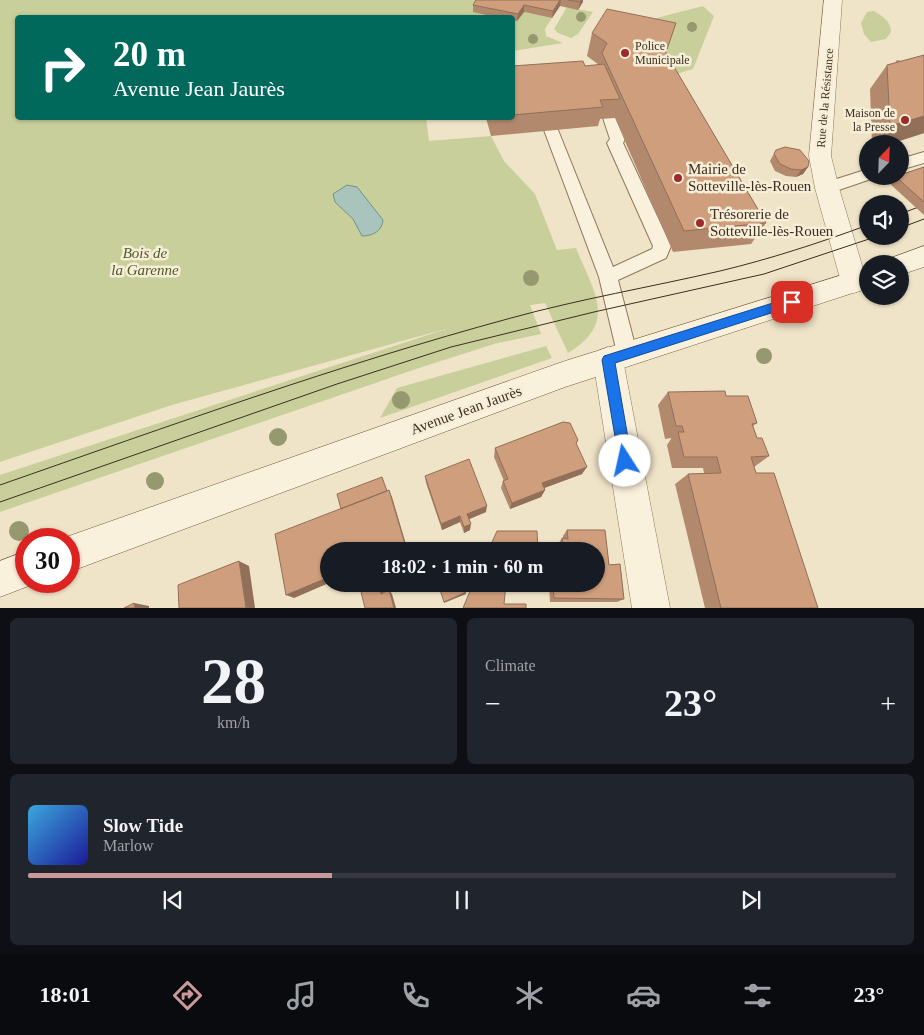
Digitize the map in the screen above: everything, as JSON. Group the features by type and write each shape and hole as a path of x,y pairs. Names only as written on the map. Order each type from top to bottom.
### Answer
{"street":[{"name":"Rue de la Résistance","path":"833,0 820,156 826,188 859,274"},
{"path":"909,262 924,256"},
{"name":"Avenue Jean Jaurès","path":"80,550 618,357 859,280"},
{"path":"618,357 651,608"},
{"path":"0,579 15,573"}],"lane":[{"path":"608,278 660,253 662,246 615,143 618,139 610,118"},
{"path":"551,130 608,278 618,357"},
{"path":"909,161 924,157"},
{"path":"826,188 859,177"}],"green space":[{"name":"Bois de la Garenne","path":"0,0 482,0 498,15 15,15 15,120 426,120 429,141 491,136 504,161 535,194 557,250 576,248 594,292 597,317 593,330 584,341 568,353 545,303 530,305 541,334 494,344 416,369 0,512 0,475 449,328 172,405 0,462"},
{"path":"703,6 714,16 693,69 660,79 602,32"},
{"path":"567,7 593,12 578,34 571,38 558,33 554,29"},
{"path":"874,11 888,22 891,32 886,39 871,42 864,34 861,23 867,12"},
{"path":"524,12 552,18 545,29 546,36 563,43 515,51 515,19"},
{"path":"546,346 552,358 380,418 397,388"}],"water":[{"path":"347,185 357,187 383,220 381,227 376,232 362,236 353,219 335,202 333,194"}],"building":[{"path":"476,0 560,0 553,11 524,5 518,14 473,5"},
{"name":"Mairie de Sotteville-lès-Rouen","path":"607,9 676,23 667,49 663,48 766,223 684,231 602,53 607,43 592,33"},
{"path":"924,55 924,116 890,126 887,65"},
{"path":"583,61 585,66 604,64 620,99 600,100 603,107 515,115 515,66"},
{"path":"785,147 800,150 809,161 808,167 801,170 791,169 780,164 774,154 776,150"},
{"path":"924,167 924,202 905,185 909,185 909,172"},
{"path":"725,391 726,396 748,396 757,423 752,424 757,438 762,438 769,456 751,457 756,473 774,473 818,608 721,608 688,474 721,473 717,457 684,457 678,432 684,432 682,426 676,426 668,392"},
{"path":"563,422 570,423 578,440 576,443 587,467 542,483 545,490 512,503 503,481 508,479 495,448"},
{"path":"469,459 487,506 467,514 471,524 464,527 460,516 441,524 425,476"},
{"path":"382,477 387,491 341,509 337,494"},
{"path":"389,490 404,542 320,542 320,581 286,595 275,534"},
{"path":"567,530 605,530 609,565 620,564 624,599 554,598 554,592 605,592 605,542 562,542 562,538 568,539"},
{"path":"497,531 537,531 538,542 492,542"},
{"path":"239,561 246,608 179,608 178,585"},
{"path":"361,592 380,592 381,594 390,592 394,608 365,608"},
{"path":"441,592 466,592 444,602"},
{"path":"470,592 505,592 504,604 526,604 526,608 463,608"},
{"path":"134,603 135,608 124,608"}],"tram line":[{"path":"909,211 924,205"},
{"path":"909,225 924,219"},
{"path":"0,485 254,397 446,336 563,305 739,266 859,228"},
{"path":"0,502 337,384 451,347 594,312 764,274 859,242"}],"place":[{"name":"Police Municipale","path":"625,53"},
{"name":"Maison de la Presse","path":"905,120"},
{"name":"Mairie de Sotteville-lès-Rouen","path":"678,178"},
{"name":"Trésorerie de Sotteville-lès-Rouen","path":"700,223"}],"route":[{"path":"625,461 608,360 792,302"}]}
